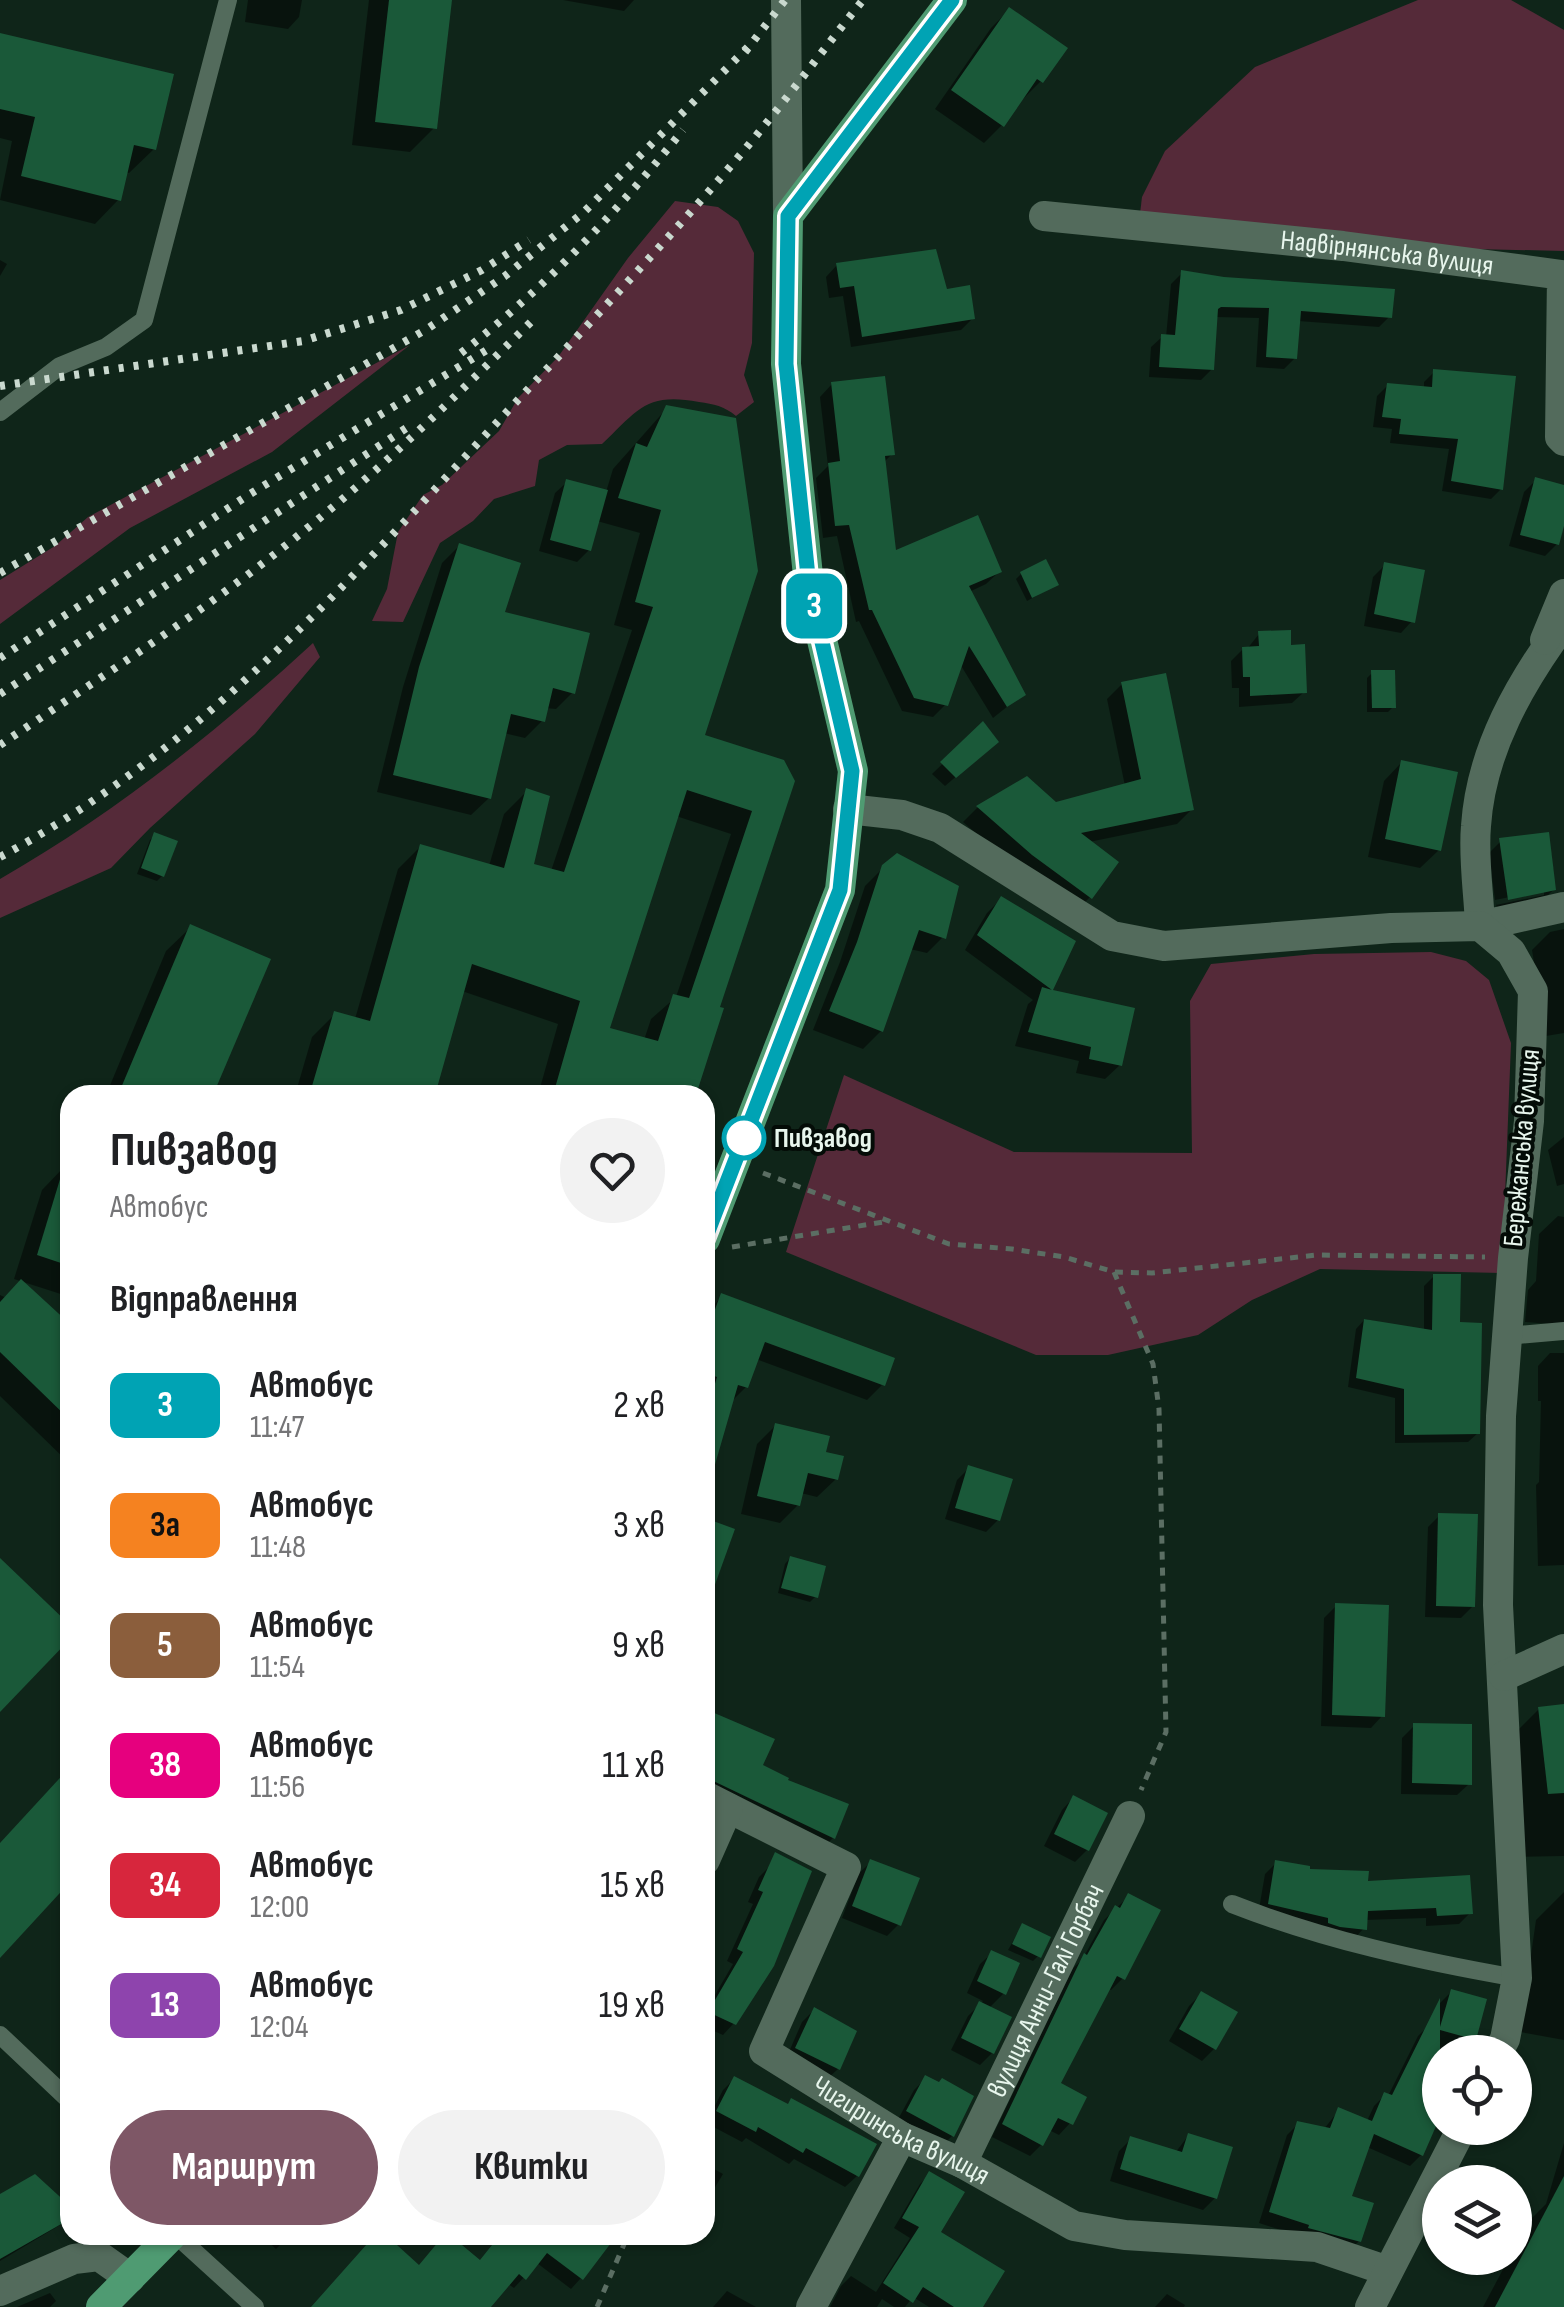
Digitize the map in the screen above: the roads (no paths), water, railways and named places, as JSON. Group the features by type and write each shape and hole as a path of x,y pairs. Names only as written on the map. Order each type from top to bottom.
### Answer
{"main road":[{"path":"715,1244 840,890 852,771 809,586 786,364 788,216 952,0"},
{"path":"101,2307 164,2245"}],"street":[{"path":"786,0 788,216"},
{"name":"Надвірнянська вулиця","path":"1044,216 1563,269 1560,437 1564,442"},
{"path":"1536,662 1564,594"},
{"path":"1480,926 1476,826 1487,760 1511,705 1564,623"},
{"path":"848,809 902,815 940,828 1112,936 1164,946 1390,928 1480,926 1564,907"},
{"name":"Бережанська вулиця","path":"1480,926 1511,952 1533,991 1529,1121 1506,1336 1498,1605 1517,1978 1506,2035"},
{"path":"1504,1676 1564,1649"},
{"name":"Чигиринська вулиця","path":"717,1802 846,1867 764,2052 902,2136 962,2163 1074,2226 1126,2236 1318,2246 1388,2271"},
{"name":"вулиця Анни-Галі Горбач","path":"962,2163 1130,1816"},
{"path":"811,2307 902,2136"},
{"path":"1370,2307 1453,2145"},
{"path":"0,2290 74,2259 99,2256 130,2278"}],"lane":[{"path":"0,412 60,366 106,347 144,320 228,0"},
{"path":"1506,1336 1564,1331"},
{"path":"1232,1904 1302,1929 1418,1961 1517,1978"},
{"path":"0,2035 60,2092"},
{"path":"185,2245 255,2307"}],"railway":[{"path":"745,52 785,0"},
{"path":"0,857 69,817 134,772 196,723 313,616 676,228 757,135 863,0"},
{"path":"0,573 427,329 505,276 584,212 752,43"},
{"path":"461,353 522,303 579,248 683,130"},
{"path":"0,386 303,341 401,310 482,270 529,240"},
{"path":"0,745 190,617 300,534 392,456 536,317"},
{"path":"0,658 250,494 490,348"},
{"path":"0,694 411,425"}],"place":[{"name":"Пивзавод","path":"744,1138"}]}
